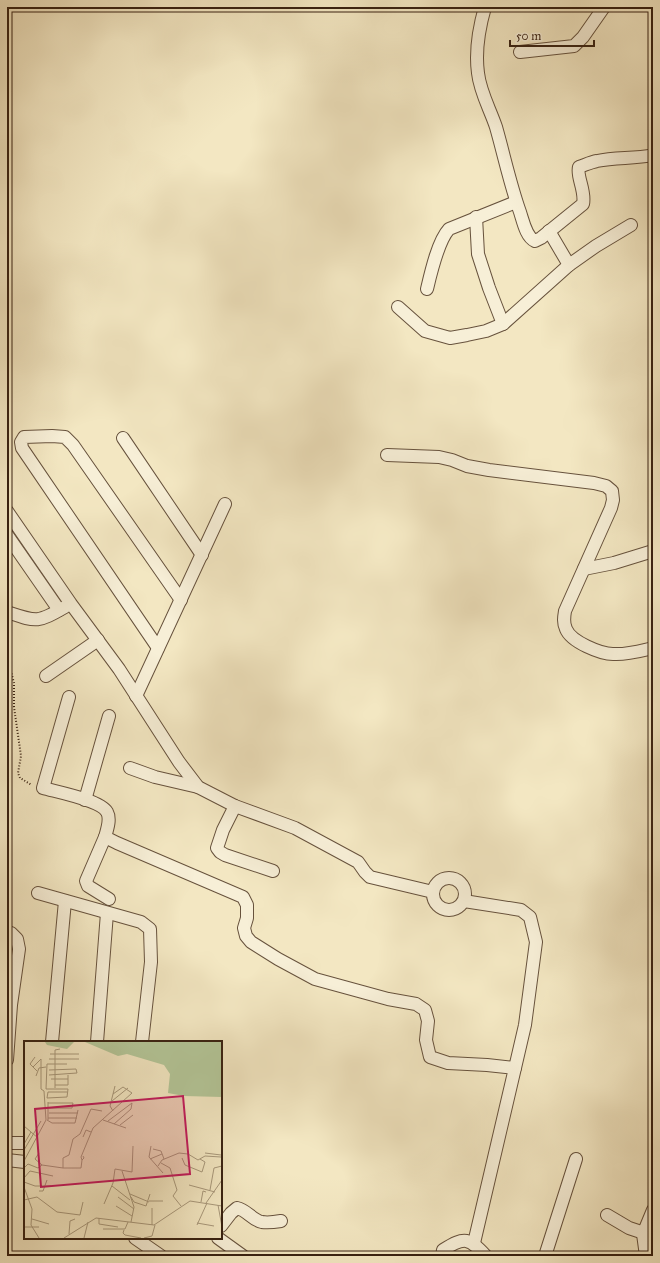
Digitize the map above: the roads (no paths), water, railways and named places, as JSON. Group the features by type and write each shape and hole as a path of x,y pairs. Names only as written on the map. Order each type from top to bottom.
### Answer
{"street":[{"path":"485,7 477,48 478,72 481,91 492,115 516,202 525,227 532,240 538,240 582,204 583,190 578,171 579,167 596,161 617,158 640,158 653,155"},
{"path":"520,52 574,46 583,37 604,7"},
{"path":"427,289 432,268 444,234 449,229 516,202"},
{"path":"476,217 478,254 503,324"},
{"path":"398,307 425,331 450,338 486,330 503,324 569,265 630,225"},
{"path":"549,231 569,265"},
{"path":"158,648 22,448 21,442 24,437 65,437 73,445 181,600"},
{"path":"123,438 202,555"},
{"path":"387,456 439,457 467,466 489,470 606,486 612,491 613,500 611,508 565,611 564,620 566,631 576,640 596,650 613,654 653,648"},
{"path":"136,696 225,504"},
{"path":"7,511 71,604 98,640 179,762 198,787"},
{"path":"7,535 59,610"},
{"path":"584,569 614,563 653,551"},
{"path":"7,612 33,620 46,618 71,604"},
{"path":"46,676 98,640"},
{"path":"69,696 43,788 85,800 101,807 107,812 109,821 105,837 86,881 88,886 109,899"},
{"path":"85,800 109,716"},
{"path":"130,768 155,778 198,787 235,806 266,816 309,836 358,862 370,877 433,892"},
{"path":"235,806 223,830 217,848 225,855 273,871"},
{"path":"105,837 243,897 247,905 247,918 244,928 246,936 251,942 278,959 315,979 388,999 416,1004 425,1010 428,1021 426,1040 430,1057 448,1063 515,1068"},
{"path":"450,878 457,880 463,886 466,893 464,901 458,908 449,911 440,908 434,901 433,892 436,884 442,879 450,878"},
{"path":"38,894 141,922 150,929 152,962 142,1041"},
{"path":"52,1041 65,901"},
{"path":"464,901 521,910 530,917 536,942 525,1025 474,1243"},
{"path":"96,1041 107,913"},
{"path":"7,932 11,932 17,939 19,949 11,1005 7,1060"},
{"path":"7,1143 24,1143"},
{"path":"545,1256 576,1159"},
{"path":"7,1160 24,1162"},
{"path":"222,1224 230,1212 237,1208 262,1222 282,1221"},
{"path":"646,1256 653,1210"},
{"path":"607,1215 629,1228 648,1235"},
{"path":"136,1239 161,1256"},
{"path":"219,1239 243,1256"},
{"path":"442,1256 443,1250 455,1242 463,1240 474,1243 486,1256"}]}
